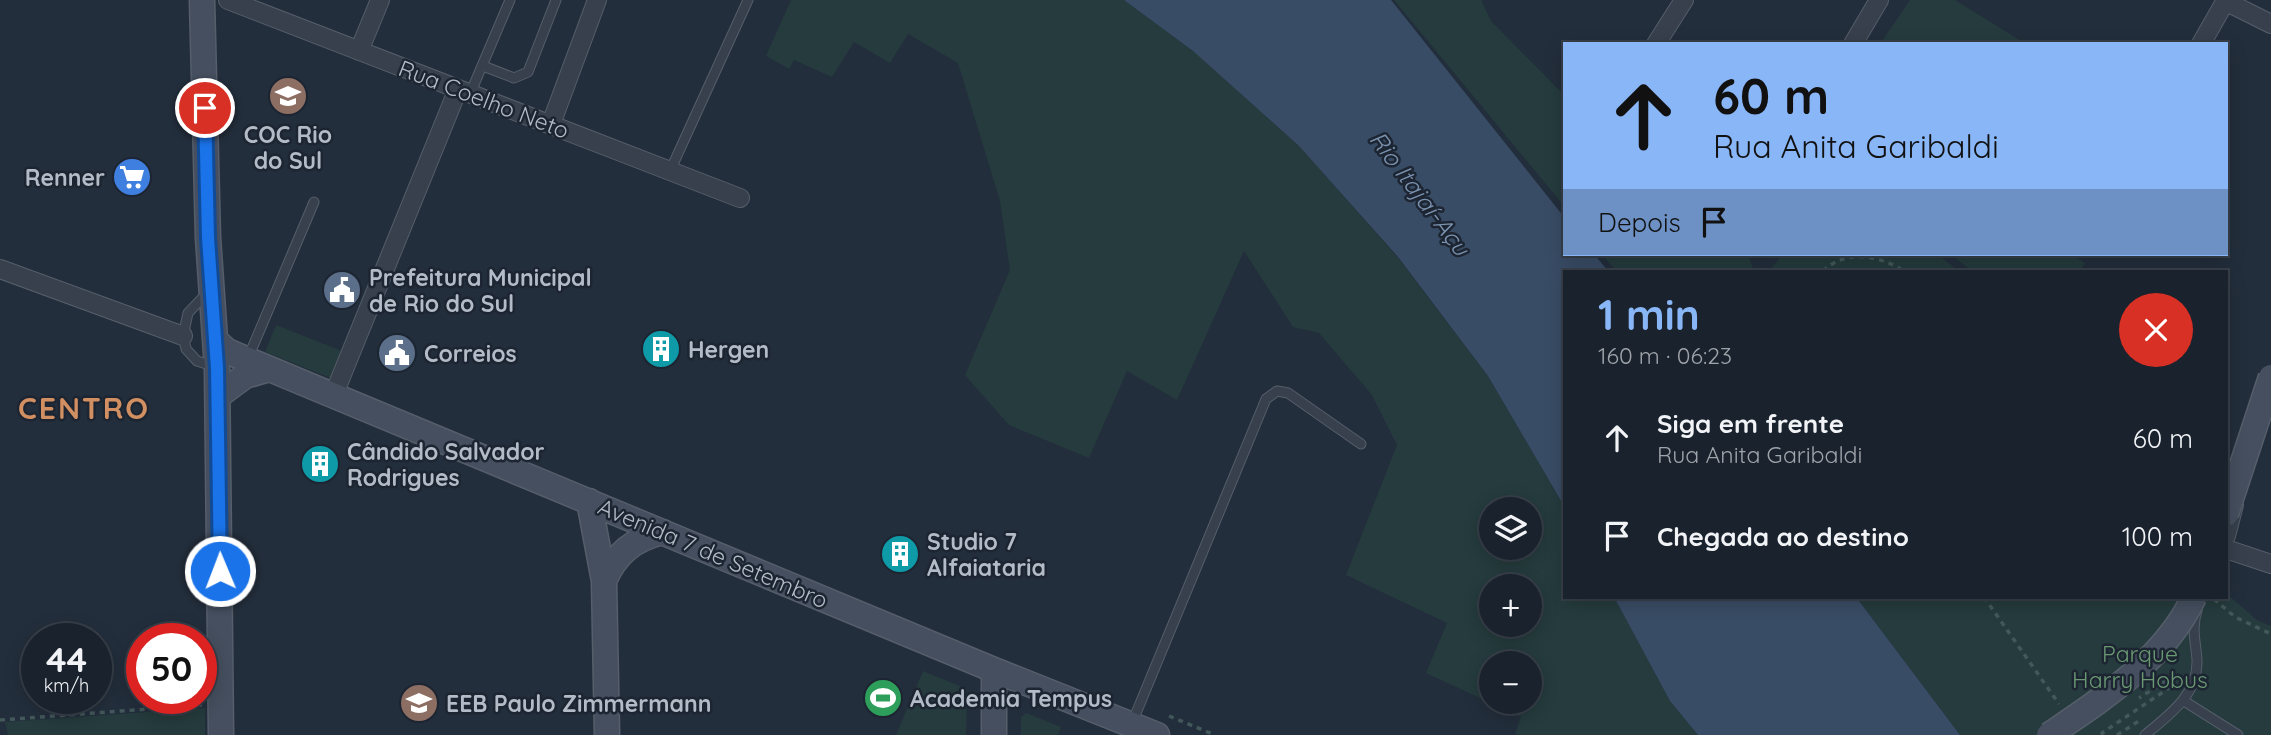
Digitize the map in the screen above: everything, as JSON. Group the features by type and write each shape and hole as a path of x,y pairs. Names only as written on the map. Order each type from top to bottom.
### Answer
{"street":[{"path":"202,0 208,238 218,396 221,735"},
{"name":"Rua Coelho Neto","path":"228,0 740,198"},
{"path":"359,51 380,0"},
{"path":"551,124 597,0"},
{"path":"1657,42 1684,0"},
{"path":"1854,42 1879,0"},
{"path":"2202,42 2225,1 2271,24"},
{"path":"334,394 464,91"},
{"path":"0,269 184,336"},
{"name":"Avenida 7 de Setembro","path":"216,341 227,351 258,365 334,394 994,670 1157,735"},
{"path":"218,396 258,365"},
{"path":"2228,508 2270,380"},
{"path":"2228,529 2270,380"},
{"path":"589,501 604,582 607,735"},
{"path":"604,582 619,554 646,536 663,532"},
{"path":"2228,550 2271,564"},
{"path":"2049,735 2092,706 2142,665 2170,636 2193,599"},
{"path":"994,670 994,735"}],"lane":[{"path":"464,91 483,66 510,0"},
{"path":"483,66 514,78 528,72 556,0"},
{"path":"670,171 748,0"},
{"path":"258,365 314,202"},
{"path":"212,288 188,313 184,336 187,349 197,361 217,368"},
{"path":"1132,725 1266,399 1277,391 1288,393 1361,444"},
{"path":"2146,735 2184,701 2195,674 2197,663 2193,628 2203,599"},
{"path":"2184,701 2238,735"}],"path":[{"path":"1824,270 1850,256 1875,258 1902,270"},
{"path":"1985,599 2066,714"},
{"path":"2214,599 2235,617 2271,634"},
{"path":"2103,734 2169,688 2166,681 2132,704"},
{"path":"0,720 221,704"},
{"path":"2117,735 2139,720"}],"green space":[{"path":"791,0 1124,0 1193,51 1299,146 1398,258 1488,376 1563,504 1563,599 1615,599 1670,701 1698,735 1515,734 1521,717 1515,714 1542,714 1542,651 1479,651 1479,698 1426,673 1447,623 1346,575 1397,445 1372,395 1319,333 1293,327 1244,251 1177,400 1127,371 1089,458 1009,425 965,375 1010,270 1000,201 958,63 908,34 890,63 854,42 832,77 794,60 789,69 766,56"},
{"path":"1394,0 1481,0 1491,21 1563,94 1563,205"},
{"path":"1910,0 1955,0 2023,42 1881,42"},
{"path":"1604,256 1749,256 1754,270 1615,270"},
{"path":"1781,256 1940,256 1958,270 1770,270"},
{"path":"1953,256 2073,256 2085,263 2081,270 1971,270"},
{"path":"276,325 347,353 336,380 265,352"},
{"name":"Parque Harry Hobus","path":"2228,595 2257,620 2271,626 2271,735 1960,735 1858,599 2228,599"},
{"path":"923,671 967,689 966,735 896,735"},
{"path":"1026,713 1061,727 1058,735 1021,735 1021,717"},
{"path":"126,714 205,714 205,735 8,735 5,722"}],"water":[{"name":"Rio Itajaí-Açu","path":"1124,0 1391,0 1563,216 1563,256 1596,256 1607,270 1563,270 1563,504 1488,376 1398,257 1299,146 1193,51"},
{"path":"1615,599 1858,599 1960,735 1698,735 1670,701"}],"place":[{"name":"COC Rio do Sul","path":"288,96"},
{"name":"Renner","path":"132,177"},
{"name":"Prefeitura Municipal de Rio do Sul","path":"342,290"},
{"name":"Hergen","path":"661,349"},
{"name":"Correios","path":"397,353"},
{"name":"Cândido Salvador Rodrigues","path":"320,464"},
{"name":"Studio 7 Alfaiataria","path":"900,554"},
{"name":"Academia Tempus","path":"883,698"},
{"name":"EEB Paulo Zimmermann","path":"419,703"}],"district":[{"name":"CENTRO","path":"84,408"}],"route":[{"path":"205,108 208,238 217,368 220,571"}]}
